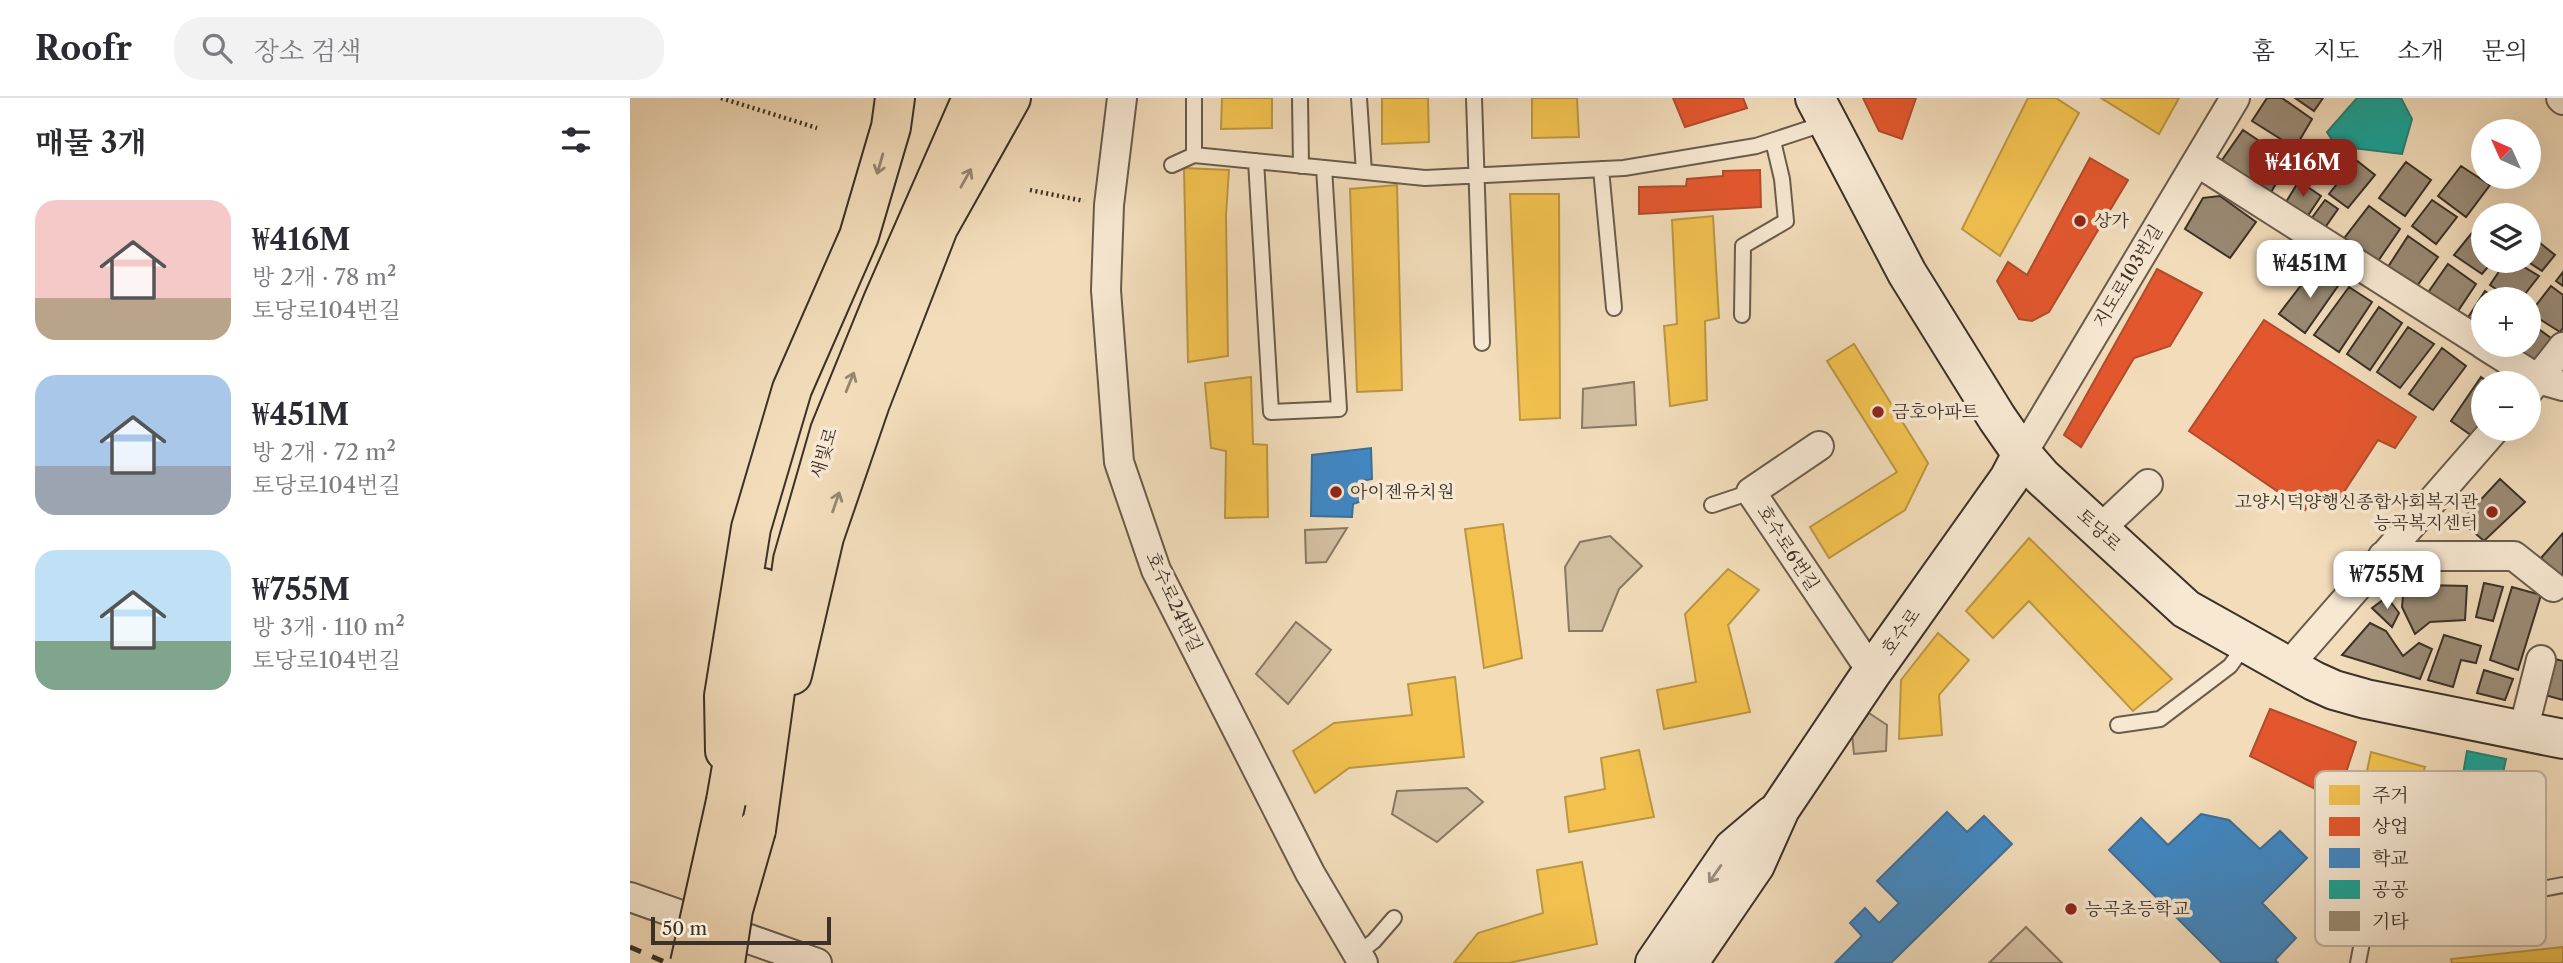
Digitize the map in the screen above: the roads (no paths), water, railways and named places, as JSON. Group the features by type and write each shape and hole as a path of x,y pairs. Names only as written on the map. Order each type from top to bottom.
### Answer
{"main road":[{"path":"707,963 726,801 724,696 751,528 792,389 859,236 891,127 895,98"},
{"name":"새빛로","path":"726,801 774,531 812,410 866,275 943,98"},
{"name":"새빛로","path":"756,830 793,560 826,444 883,301 972,98"},
{"path":"725,963 733,910 756,830 824,537 870,403 938,228 1011,98"},
{"name":"토당로","path":"1822,110 1907,272 2022,454 2042,477 2186,608 2334,690 2563,739"},
{"name":"호수로","path":"1688,963 1755,865 1780,809 1872,672 2009,479 2022,454"},
{"path":"690,963 726,801"},
{"name":"호수로","path":"1655,963 1732,849 1780,809"},
{"path":"745,963 756,830"}],"street":[{"name":"호수로24번길","path":"1122,98 1109,205 1106,290 1119,462 1156,570 1310,873 1359,959"},
{"name":"지도로103번길","path":"2022,454 2235,98"},
{"path":"2197,162 2471,337"},
{"path":"2502,357 2543,385 2563,347"},
{"path":"2288,666 2485,441"},
{"name":"호수로6번길","path":"1819,446 1751,492 1872,672"},
{"path":"2099,530 2148,484"},
{"path":"2384,556 2514,556 2553,587"},
{"path":"2523,731 2542,660"},
{"path":"630,897 817,963"}],"lane":[{"path":"1194,98 1194,155"},
{"path":"1300,98 1301,166"},
{"path":"1359,98 1364,172"},
{"path":"1474,98 1482,343"},
{"path":"1172,166 1194,155 1425,178 1624,168 1756,146 1773,141 1822,110"},
{"path":"1742,315 1743,246 1786,221 1783,179 1773,141"},
{"path":"1256,161 1271,412 1339,409 1324,168"},
{"path":"1601,169 1614,308"},
{"path":"1712,505 1751,492"},
{"path":"2118,725 2160,719 2230,666 2246,643"},
{"path":"1359,959 1394,918"}],"railway":[{"path":"630,947 667,963"}],"place":[{"name":"상가","path":"2080,221"},
{"name":"금호아파트","path":"1878,412"},
{"name":"아이젠유치원","path":"1336,492"},
{"name":"고양시덕양행신종합사회복지관 능곡복지센터","path":"2492,512"},
{"name":"능곡초등학교","path":"2071,909"}]}
